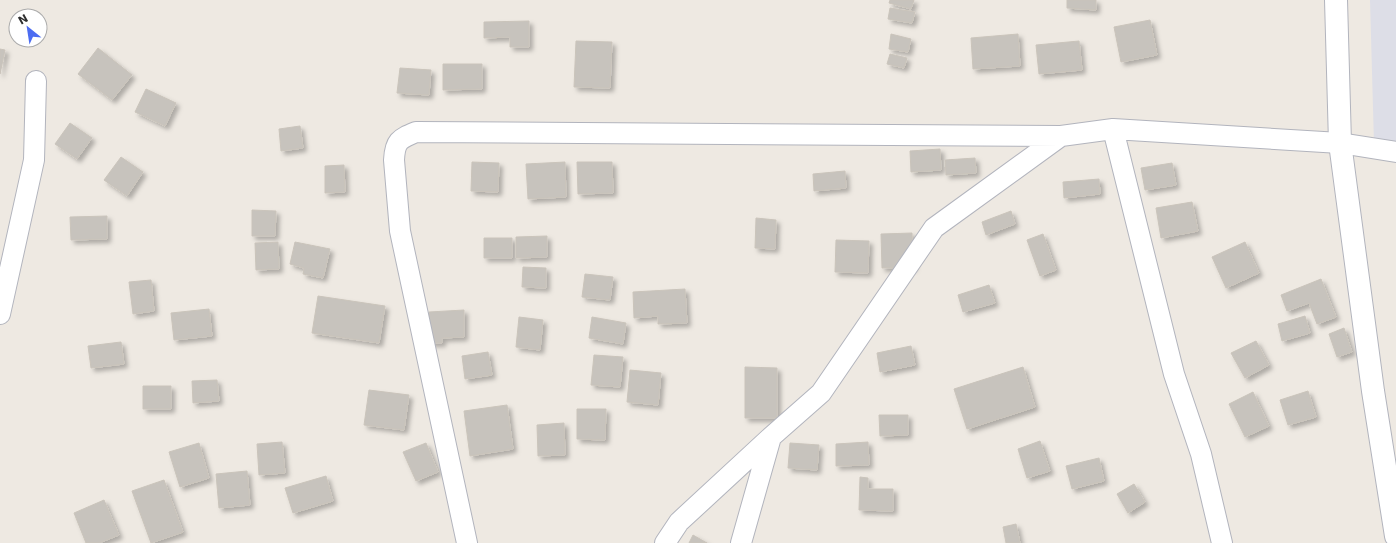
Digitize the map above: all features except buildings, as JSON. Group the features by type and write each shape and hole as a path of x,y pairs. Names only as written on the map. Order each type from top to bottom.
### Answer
{"street":[{"path":"1336,0 1340,143 1373,391 1396,536"},
{"path":"0,314 34,160 36,81"},
{"path":"1113,129 1174,374 1201,454 1222,543"},
{"path":"467,543 400,231 394,160 395,149 401,138 416,132 1061,136 1113,129 1340,143 1396,152"},
{"path":"665,543 680,522 771,437 821,393 934,228 1061,136"},
{"path":"741,543 771,437"}],"shaded area":[{"path":"1370,0 1396,0 1396,147 1374,144"}]}
